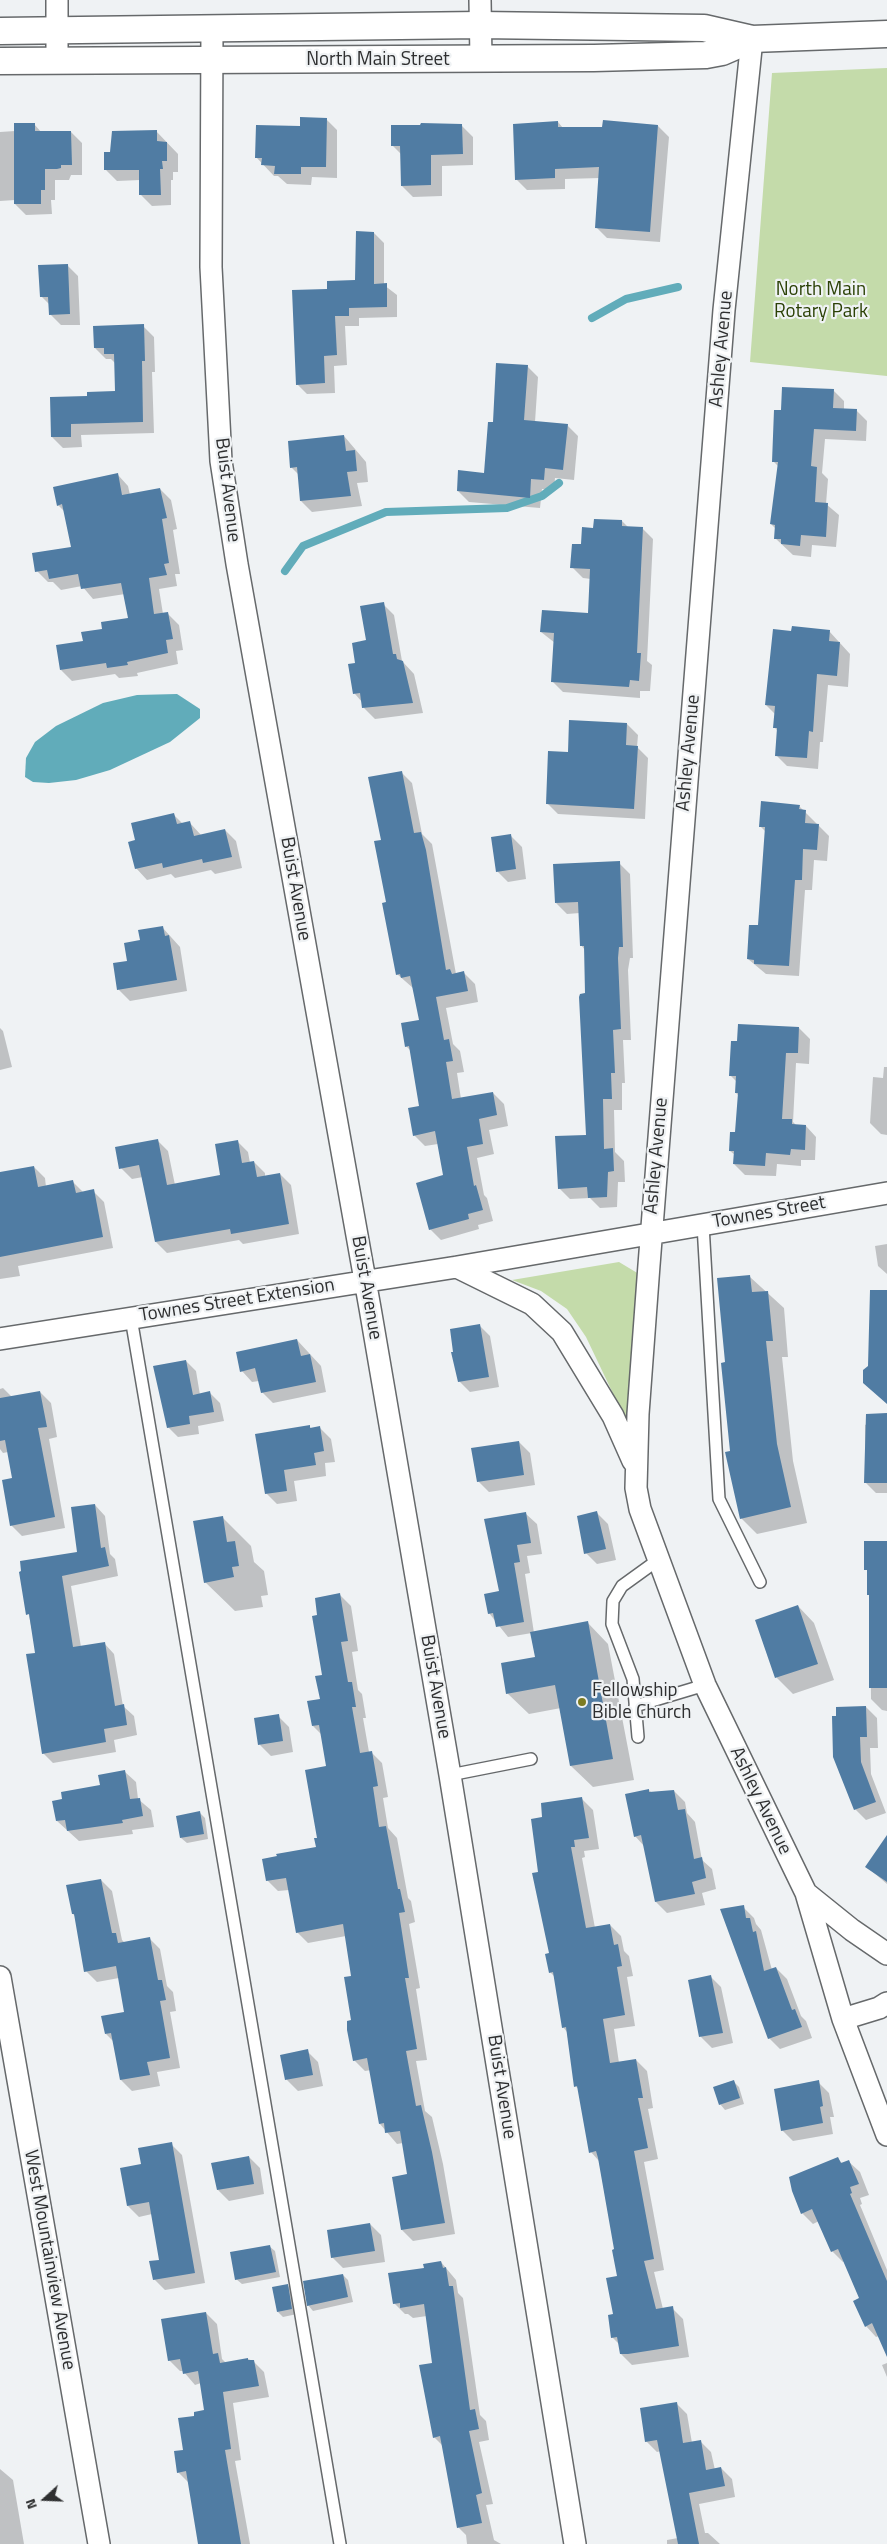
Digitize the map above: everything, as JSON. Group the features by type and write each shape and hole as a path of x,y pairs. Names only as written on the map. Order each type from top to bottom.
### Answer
{"street":[{"path":"57,0 57,61"},
{"path":"480,13 481,59"},
{"name":"North Main Street","path":"0,31 212,28 480,13 704,28 752,39 887,34"},
{"name":"Buist Avenue","path":"212,28 214,79 212,267 221,461 237,564 365,1280 450,1775 575,2544"},
{"name":"North Main Street","path":"0,61 481,59 706,55 722,52 752,39"},
{"name":"Ashley Avenue","path":"752,39 724,310 651,1234 635,1467 640,1509 705,1685 806,1893 843,2019 887,2135"},
{"name":"Townes Street","path":"651,1234 887,1193"},
{"name":"Townes Street Extension","path":"0,1338 457,1267 651,1234"},
{"name":"Ashley Avenue","path":"457,1267 532,1304 562,1332 613,1416 635,1467"},
{"path":"806,1893 852,1930 887,1954"},
{"name":"West Mountainview Avenue","path":"0,1977 99,2544"},
{"path":"843,2019 879,2008 887,2003"}],"lane":[{"path":"703,1225 719,1500 760,1582"},
{"path":"131,1318 340,2544"},
{"path":"638,1737 633,1679 612,1624 614,1601 622,1586 658,1560"},
{"path":"635,1706 705,1685"},
{"path":"450,1775 531,1759"}],"green space":[{"name":"North Main Rotary Park","path":"887,68 887,376 750,362 772,73"},
{"path":"619,1262 639,1274 628,1425 586,1337 567,1309 541,1291 512,1280"}],"water":[{"path":"177,694 200,709 200,718 170,742 110,770 76,780 49,783 33,782 25,777 26,758 35,742 56,726 103,703 137,695"}],"building":[{"path":"300,117 327,118 326,167 301,167 301,174 274,174 275,166 261,165 262,158 255,158 256,125 300,126"},
{"path":"603,120 658,125 650,232 595,228 599,167 555,169 555,178 515,180 513,124 558,121 558,127 602,127"},
{"path":"14,123 35,123 35,131 71,131 72,165 61,165 61,168 57,169 45,169 45,190 41,190 41,204 14,204"},
{"path":"421,123 462,124 463,154 431,155 431,185 401,186 400,146 391,146 391,125 420,125"},
{"path":"157,130 157,141 167,142 167,161 162,161 163,169 160,169 161,195 139,195 139,170 104,170 104,152 110,152 112,131"},
{"path":"356,231 374,232 374,284 387,283 387,307 349,308 349,316 335,316 337,355 324,356 325,383 296,385 292,290 327,289 327,281 355,280"},
{"path":"68,264 70,314 49,315 48,297 40,297 38,265"},
{"path":"144,324 145,361 142,361 143,422 71,424 71,437 51,437 50,397 87,396 87,392 115,391 114,354 104,354 104,348 94,348 93,326"},
{"path":"496,363 528,365 524,420 568,424 563,470 545,468 544,480 531,479 530,498 457,491 458,470 484,473 488,422 493,422"},
{"path":"782,387 834,389 833,408 857,409 856,431 814,429 811,466 817,467 815,502 828,503 826,537 801,535 800,546 781,544 781,539 774,539 775,525 770,524 778,462 772,462 774,410 781,410"},
{"path":"344,435 346,451 355,450 357,471 347,472 351,496 300,501 297,467 290,468 288,441"},
{"path":"118,473 122,495 160,488 167,518 162,519 169,563 164,564 167,575 149,578 154,614 168,612 173,639 166,640 168,653 127,662 128,665 107,668 106,663 60,670 56,645 83,641 81,632 102,629 101,622 128,618 121,583 81,589 78,574 49,579 47,570 35,572 32,553 71,547 62,504 57,506 53,487"},
{"path":"594,519 622,520 622,526 643,527 637,653 641,653 639,681 630,680 629,687 551,682 554,633 540,632 542,610 588,613 590,569 570,568 572,544 581,544 582,527 593,528"},
{"path":"384,602 393,654 396,654 397,659 403,661 413,703 362,708 360,693 353,694 348,664 355,663 352,643 366,640 360,606"},
{"path":"792,626 830,630 829,641 840,642 837,676 817,674 813,732 809,731 807,758 775,756 777,728 773,728 775,706 765,705 773,629 791,631"},
{"path":"569,720 627,723 626,745 638,746 634,809 546,804 548,751 568,752"},
{"path":"402,771 414,833 421,832 426,850 446,970 450,969 452,974 464,971 468,991 436,997 444,1040 449,1039 453,1061 446,1062 452,1099 493,1092 497,1115 479,1119 483,1144 467,1147 474,1186 476,1185 483,1210 468,1214 469,1219 429,1230 416,1183 443,1175 435,1131 413,1136 408,1108 419,1106 409,1046 405,1047 401,1023 419,1020 410,976 401,978 400,974 396,975 382,903 386,902 374,841 381,840 368,777"},
{"path":"761,801 800,805 799,809 806,810 805,823 819,824 817,850 803,849 802,880 795,880 789,966 754,964 754,960 747,959 749,925 758,925 765,827 759,827"},
{"path":"174,813 177,824 190,821 194,836 225,829 232,857 203,863 202,859 163,868 162,863 135,869 128,842 135,840 131,823"},
{"path":"511,834 516,869 496,872 491,837"},
{"path":"620,861 623,947 619,947 618,958 621,1029 613,1030 615,1073 611,1073 612,1099 603,1099 604,1149 613,1148 614,1171 608,1172 607,1197 588,1198 587,1187 558,1189 555,1136 586,1135 579,997 580,994 585,993 584,946 580,946 578,902 555,903 553,864"},
{"path":"163,926 165,936 169,935 177,980 117,990 113,963 127,961 124,943 140,940 138,930"},
{"path":"738,1024 799,1027 798,1053 786,1053 782,1119 792,1119 792,1124 806,1125 805,1150 791,1149 790,1155 766,1153 765,1166 733,1164 734,1151 729,1151 730,1132 735,1132 738,1093 735,1093 736,1076 729,1076 731,1041 737,1041"},
{"path":"158,1139 167,1185 220,1175 215,1144 238,1140 242,1163 254,1161 257,1177 280,1173 289,1224 231,1234 230,1229 155,1242 139,1165 119,1169 115,1147"},
{"path":"34,1166 38,1187 73,1180 76,1193 94,1189 103,1237 0,1257 0,1172"},
{"path":"750,1275 752,1292 768,1291 773,1341 766,1341 777,1444 791,1507 740,1519 725,1452 730,1451 721,1363 725,1362 717,1278"},
{"path":"870,1290 887,1290 887,1404 863,1383 863,1370 868,1366"},
{"path":"480,1324 489,1377 458,1382 451,1352 453,1352 450,1329"},
{"path":"297,1339 301,1356 310,1354 316,1382 261,1393 255,1368 240,1372 236,1352"},
{"path":"186,1360 193,1395 210,1391 214,1412 189,1416 190,1424 167,1428 153,1366"},
{"path":"40,1391 47,1427 38,1428 55,1517 10,1526 2,1480 12,1478 5,1440 0,1441 0,1398"},
{"path":"887,1413 887,1483 864,1483 866,1414"},
{"path":"310,1425 310,1428 320,1426 324,1451 314,1453 316,1465 284,1470 287,1491 265,1494 255,1434"},
{"path":"519,1441 524,1475 477,1482 471,1448"},
{"path":"95,1504 101,1548 105,1547 109,1566 62,1576 73,1647 105,1642 115,1706 124,1704 127,1725 104,1729 106,1742 42,1754 26,1654 35,1653 29,1614 26,1615 19,1572 21,1571 20,1561 77,1552 71,1507"},
{"path":"597,1511 606,1549 584,1554 577,1516"},
{"path":"526,1512 531,1543 517,1545 520,1562 514,1563 524,1622 496,1627 493,1613 488,1614 484,1594 499,1591 484,1519"},
{"path":"223,1516 227,1542 235,1541 239,1566 232,1567 234,1577 204,1583 193,1521"},
{"path":"864,1541 887,1541 887,1688 869,1688 869,1595 867,1595 867,1570 864,1570"},
{"path":"340,1593 348,1641 341,1642 348,1682 352,1682 356,1707 352,1707 360,1753 372,1751 378,1786 373,1787 379,1827 386,1826 398,1889 400,1889 405,1912 399,1913 409,1978 405,1978 417,2049 406,2051 416,2106 421,2105 432,2152 445,2223 401,2230 392,2177 407,2174 400,2131 385,2133 384,2123 379,2124 367,2058 353,2061 347,2030 347,2021 351,2020 344,1977 351,1976 343,1924 296,1933 286,1878 266,1881 262,1859 277,1856 276,1854 316,1847 314,1838 317,1838 305,1770 326,1766 319,1725 312,1726 307,1701 320,1699 315,1676 322,1675 312,1616 317,1615 315,1598"},
{"path":"798,1605 818,1664 775,1678 755,1620"},
{"name":"Fellowship Bible Church","path":"588,1621 613,1759 570,1766 555,1685 506,1694 501,1663 535,1657 530,1632"},
{"path":"866,1706 867,1737 860,1737 861,1762 876,1802 854,1810 833,1757 832,1716 836,1716 836,1707"},
{"path":"279,1714 283,1741 258,1745 254,1718"},
{"path":"125,1770 130,1799 140,1798 143,1816 122,1820 123,1823 67,1831 65,1820 56,1821 52,1801 62,1799 61,1792 100,1785 98,1775"},
{"path":"649,1789 649,1792 674,1790 678,1810 685,1809 694,1859 702,1857 706,1878 692,1882 695,1894 655,1902 641,1835 634,1837 625,1794"},
{"path":"582,1797 589,1838 574,1840 575,1847 571,1847 586,1928 610,1924 614,1945 618,1944 622,1966 617,1967 625,2015 603,2019 610,2063 636,2059 643,2098 638,2098 648,2148 634,2151 654,2259 644,2261 656,2309 673,2306 679,2346 628,2354 620,2354 617,2337 611,2338 608,2315 613,2314 606,2278 617,2276 612,2250 614,2249 598,2158 596,2151 589,2153 577,2086 574,2087 566,2027 562,2028 553,1972 549,1973 545,1954 549,1953 532,1873 538,1872 531,1819 542,1817 541,1803"},
{"path":"200,1811 204,1834 180,1838 176,1816"},
{"path":"887,1835 887,1882 865,1867"},
{"path":"101,1879 112,1933 116,1933 118,1943 150,1937 158,1980 162,1980 166,2000 160,2001 170,2058 147,2062 150,2075 120,2080 111,2033 105,2034 101,2016 124,2012 116,1966 84,1972 74,1914 72,1914 66,1885"},
{"path":"744,1905 746,1918 750,1918 753,1932 756,1931 764,1971 776,1967 792,2010 795,2009 802,2027 768,2039 720,1909"},
{"path":"711,1975 723,2033 699,2037 688,1980"},
{"path":"308,2049 313,2075 285,2080 280,2055"},
{"path":"734,2080 740,2098 719,2105 713,2087"},
{"path":"819,2080 823,2106 820,2107 823,2123 781,2131 774,2089"},
{"path":"172,2142 195,2273 153,2280 149,2261 159,2260 149,2202 127,2206 120,2168 141,2164 138,2148"},
{"path":"249,2156 254,2184 217,2190 211,2163"},
{"path":"838,2157 841,2163 849,2160 859,2184 850,2187 852,2193 850,2194 887,2281 887,2357 872,2323 865,2327 853,2301 859,2298 838,2249 831,2252 812,2209 801,2214 792,2191 789,2177"},
{"path":"370,2223 375,2251 331,2258 327,2230"},
{"path":"270,2245 276,2272 235,2280 230,2252"},
{"path":"441,2261 443,2268 446,2267 449,2286 453,2286 470,2410 475,2409 479,2429 469,2431 482,2493 476,2495 482,2523 457,2528 440,2436 433,2438 419,2365 432,2363 424,2304 400,2308 400,2303 393,2304 388,2273 424,2268 423,2264"},
{"path":"343,2274 348,2297 307,2306 303,2281"},
{"path":"288,2284 292,2309 277,2312 272,2287"},
{"path":"206,2312 213,2354 218,2353 220,2363 248,2358 248,2360 254,2360 259,2386 223,2392 231,2449 225,2450 241,2544 198,2544 186,2471 177,2473 174,2451 183,2450 178,2418 194,2416 194,2412 204,2410 198,2371 183,2374 180,2359 168,2361 161,2319"},
{"path":"677,2402 683,2443 701,2440 706,2470 721,2467 725,2486 689,2493 699,2544 678,2544 657,2440 645,2442 640,2408"}],"waterway":[{"path":"592,318 626,299 678,287"},
{"path":"285,571 303,546 386,512 507,508 542,496 559,483"}],"place":[{"name":"Fellowship Bible Church","path":"582,1702"}]}
